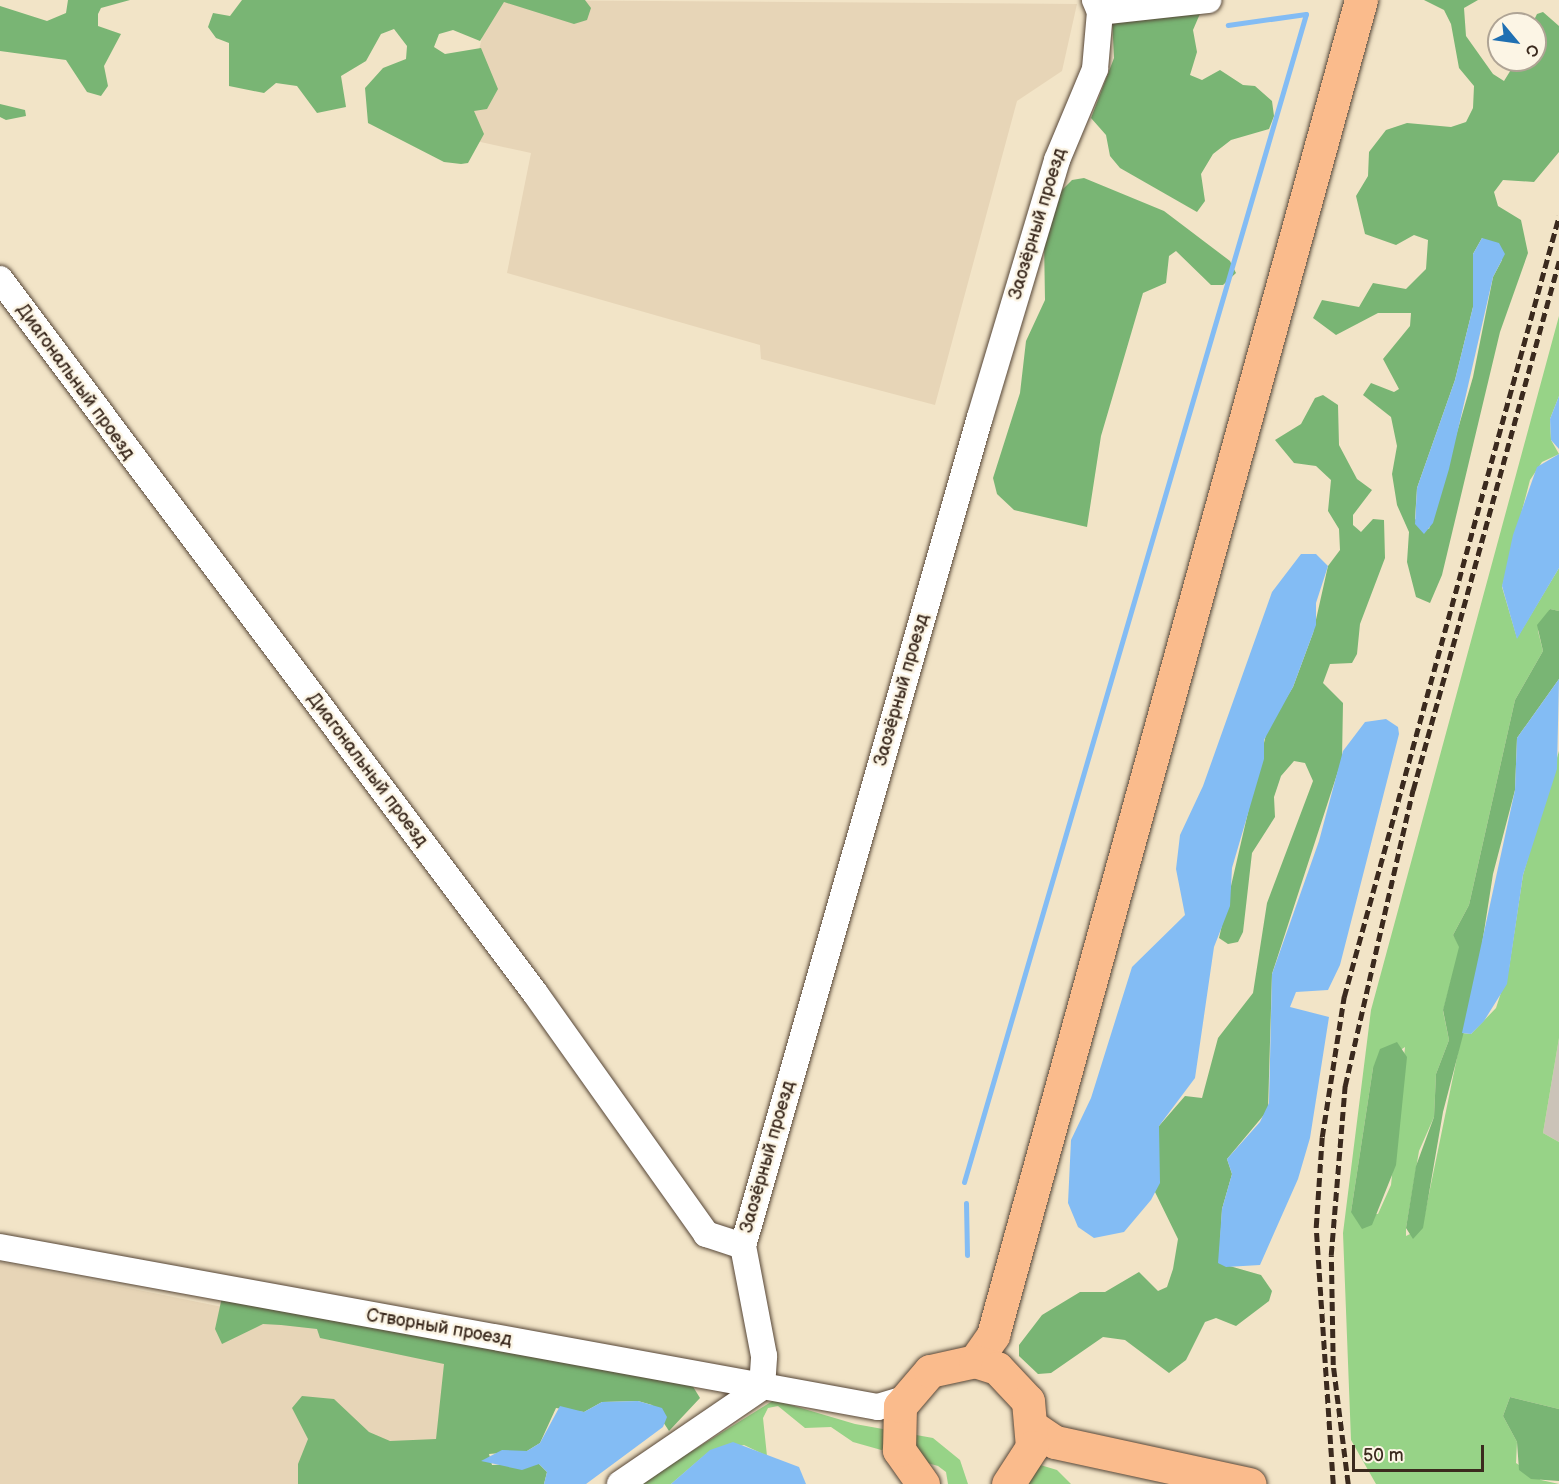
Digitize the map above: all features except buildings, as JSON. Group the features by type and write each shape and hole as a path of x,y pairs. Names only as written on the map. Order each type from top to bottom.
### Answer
{"main road":[{"path":"986,1365 1361,0"},
{"path":"923,1484 899,1450 893,1410 930,1371 986,1365 1028,1401 1040,1441"},
{"path":"1008,1484 1040,1441"},
{"path":"1040,1441 1250,1484"}],"street":[{"path":"1097,6 1208,0"},
{"name":"Заозёрный проезд","path":"762,1387 764,1356 743,1246 980,417 1057,160 1095,69 1097,6"},
{"name":"Диагональный проезд","path":"0,279 535,993 706,1234 743,1246"},
{"name":"Створный проезд","path":"0,1247 893,1410"},
{"path":"620,1484 762,1387"}],"shaded area":[{"path":"491,0 1077,4 1062,71 1017,101 935,405 761,359 760,345 507,273 531,153 458,137"},
{"path":"1559,1038 1559,1142 1543,1133"},
{"path":"0,1262 470,1357 441,1484 0,1484"}],"green space":[{"path":"68,0 130,0 101,8 98,14 98,26 121,34 104,66 108,86 101,96 87,92 66,60 0,51 0,6 47,21 66,13"},
{"path":"242,0 585,0 591,8 587,20 574,24 504,2 480,41 453,30 439,34 434,47 445,54 481,48 498,89 487,109 474,111 484,134 468,163 461,164 444,162 368,123 365,88 383,68 406,59 407,46 394,29 381,34 366,61 341,76 346,107 317,113 297,86 276,83 264,93 229,86 229,43 216,38 208,27 213,13 230,16"},
{"path":"1424,0 1478,0 1464,8 1466,36 1487,66 1487,72 1492,72 1504,81 1510,72 1547,72 1547,16 1559,26 1559,152 1534,182 1503,180 1494,192 1498,206 1521,220 1528,253 1500,332 1442,575 1430,603 1416,597 1407,562 1409,532 1397,505 1392,474 1397,446 1391,417 1363,395 1371,383 1394,392 1399,389 1383,359 1410,326 1411,313 1378,313 1336,335 1313,318 1322,300 1359,307 1373,283 1406,289 1426,269 1428,240 1414,235 1396,245 1365,234 1356,196 1368,176 1369,152 1386,130 1407,123 1451,127 1466,122 1473,108 1474,86 1459,68 1451,24 1444,10","holes":["1482,238 1502,260 1493,277 1473,377 1429,529 1415,519 1417,488 1455,380 1473,307 1473,254"]},
{"path":"1202,9 1193,30 1197,52 1190,75 1202,80 1220,70 1243,85 1255,86 1272,101 1274,116 1269,129 1231,140 1213,154 1201,174 1205,201 1197,212 1120,168 1110,156 1106,135 1091,118 1114,58 1112,17"},
{"path":"0,104 25,110 26,116 6,120 0,117"},
{"path":"1084,178 1164,211 1230,261 1236,273 1223,285 1211,285 1176,251 1169,256 1166,283 1143,293 1101,436 1087,527 1014,510 997,494 993,478 1020,393 1026,341 1045,300 1044,241 1058,194 1072,180"},
{"path":"1559,316 1559,396 1550,419 1551,440 1559,454 1542,462 1530,480 1502,587 1517,638 1559,568 1559,611 1550,609 1538,631 1543,651 1515,700 1469,905 1453,935 1460,947 1443,1011 1449,1040 1436,1074 1434,1117 1419,1151 1406,1236 1422,1228 1462,1033 1471,1034 1496,1008 1509,968 1523,875 1559,751 1559,1038 1543,1133 1559,1142 1559,1409 1510,1397 1503,1416 1517,1442 1516,1463 1541,1480 1559,1484 1376,1484 1351,1440 1343,1233 1371,1010","holes":["1405,1047 1391,1185 1378,1214 1351,1212 1373,1068"]},
{"path":"1323,395 1338,405 1339,445 1357,479 1372,490 1353,515 1353,525 1361,532 1373,519 1384,520 1385,558 1360,624 1357,654 1352,663 1330,664 1323,683 1343,703 1342,759 1272,974 1268,1110 1227,1159 1232,1174 1222,1209 1219,1263 1261,1275 1272,1291 1269,1301 1236,1326 1216,1318 1205,1322 1186,1360 1169,1373 1125,1340 1103,1337 1051,1373 1038,1374 1019,1356 1019,1345 1042,1315 1080,1292 1105,1292 1139,1272 1158,1291 1167,1287 1173,1269 1178,1239 1155,1192 1159,1126 1185,1096 1202,1098 1218,1038 1253,993 1267,903 1313,781 1305,763 1294,761 1281,776 1274,797 1275,817 1252,853 1243,932 1238,942 1228,944 1219,938 1267,730 1293,687 1313,633 1328,566 1340,550 1339,529 1328,511 1331,480 1316,466 1294,463 1275,440 1301,424 1315,398"},
{"path":"1550,609 1559,611 1559,679 1517,738 1515,790 1493,874 1475,989 1443,1112 1423,1228 1413,1239 1406,1228 1416,1166 1434,1117 1436,1074 1449,1040 1443,1010 1459,947 1453,935 1469,905 1515,700 1543,651 1537,625"},
{"path":"1397,1042 1407,1057 1396,1165 1372,1225 1362,1229 1351,1212 1373,1068 1380,1049"},
{"path":"222,1297 692,1385 700,1398 669,1431 652,1405 638,1401 602,1402 584,1412 556,1408 540,1443 527,1451 489,1454 492,1465 539,1464 547,1472 544,1484 298,1484 298,1464 308,1439 292,1408 302,1396 334,1399 369,1432 390,1441 436,1439 444,1364 320,1338 317,1329 281,1325 263,1324 222,1344 215,1329"},
{"path":"1510,1397 1559,1409 1559,1481 1531,1479 1519,1470 1517,1442 1503,1416"},
{"path":"774,1400 855,1424 933,1438 960,1460 968,1484 948,1484 946,1472 938,1466 853,1442 831,1427 805,1428 778,1406 768,1408 763,1418 767,1456 744,1445 706,1454 671,1484 639,1484"},
{"path":"1037,1464 1057,1470 1071,1484 1013,1484"}],"water":[{"path":"1482,238 1499,243 1505,254 1493,277 1449,469 1433,523 1424,534 1415,524 1417,488 1455,380 1473,307 1473,254"},
{"path":"1559,396 1559,449 1551,440 1550,419"},
{"path":"1559,454 1559,568 1517,639 1502,586 1513,535 1537,467"},
{"path":"1301,554 1316,554 1328,566 1316,603 1316,625 1293,687 1264,740 1264,759 1232,868 1230,906 1214,947 1195,1078 1159,1126 1160,1183 1151,1200 1124,1232 1094,1238 1078,1227 1068,1203 1071,1140 1091,1098 1132,967 1185,915 1176,869 1180,835 1203,786 1272,592"},
{"path":"1559,679 1557,769 1523,875 1507,984 1484,1021 1471,1034 1462,1033 1515,790 1517,738"},
{"path":"1386,719 1398,727 1399,734 1340,965 1328,990 1296,992 1290,1007 1329,1017 1310,1138 1298,1179 1260,1265 1226,1267 1218,1263 1222,1209 1232,1174 1227,1159 1260,1122 1269,1103 1272,974 1319,841 1343,751 1365,722"},
{"path":"638,1401 662,1408 667,1417 663,1427 586,1484 544,1484 547,1472 539,1464 522,1470 481,1461 502,1450 527,1451 540,1443 560,1406 584,1412 602,1402"},
{"path":"733,1442 799,1467 806,1484 671,1484 710,1450"}],"waterway":[{"path":"964,1182 1306,14 1228,25"},
{"path":"966,1203 967,1255"}],"railway":[{"path":"1333,1484 1316,1227 1322,1137 1344,997 1559,216"},
{"path":"1348,1484 1333,1365 1331,1255 1345,1086 1413,790 1559,261"}]}
